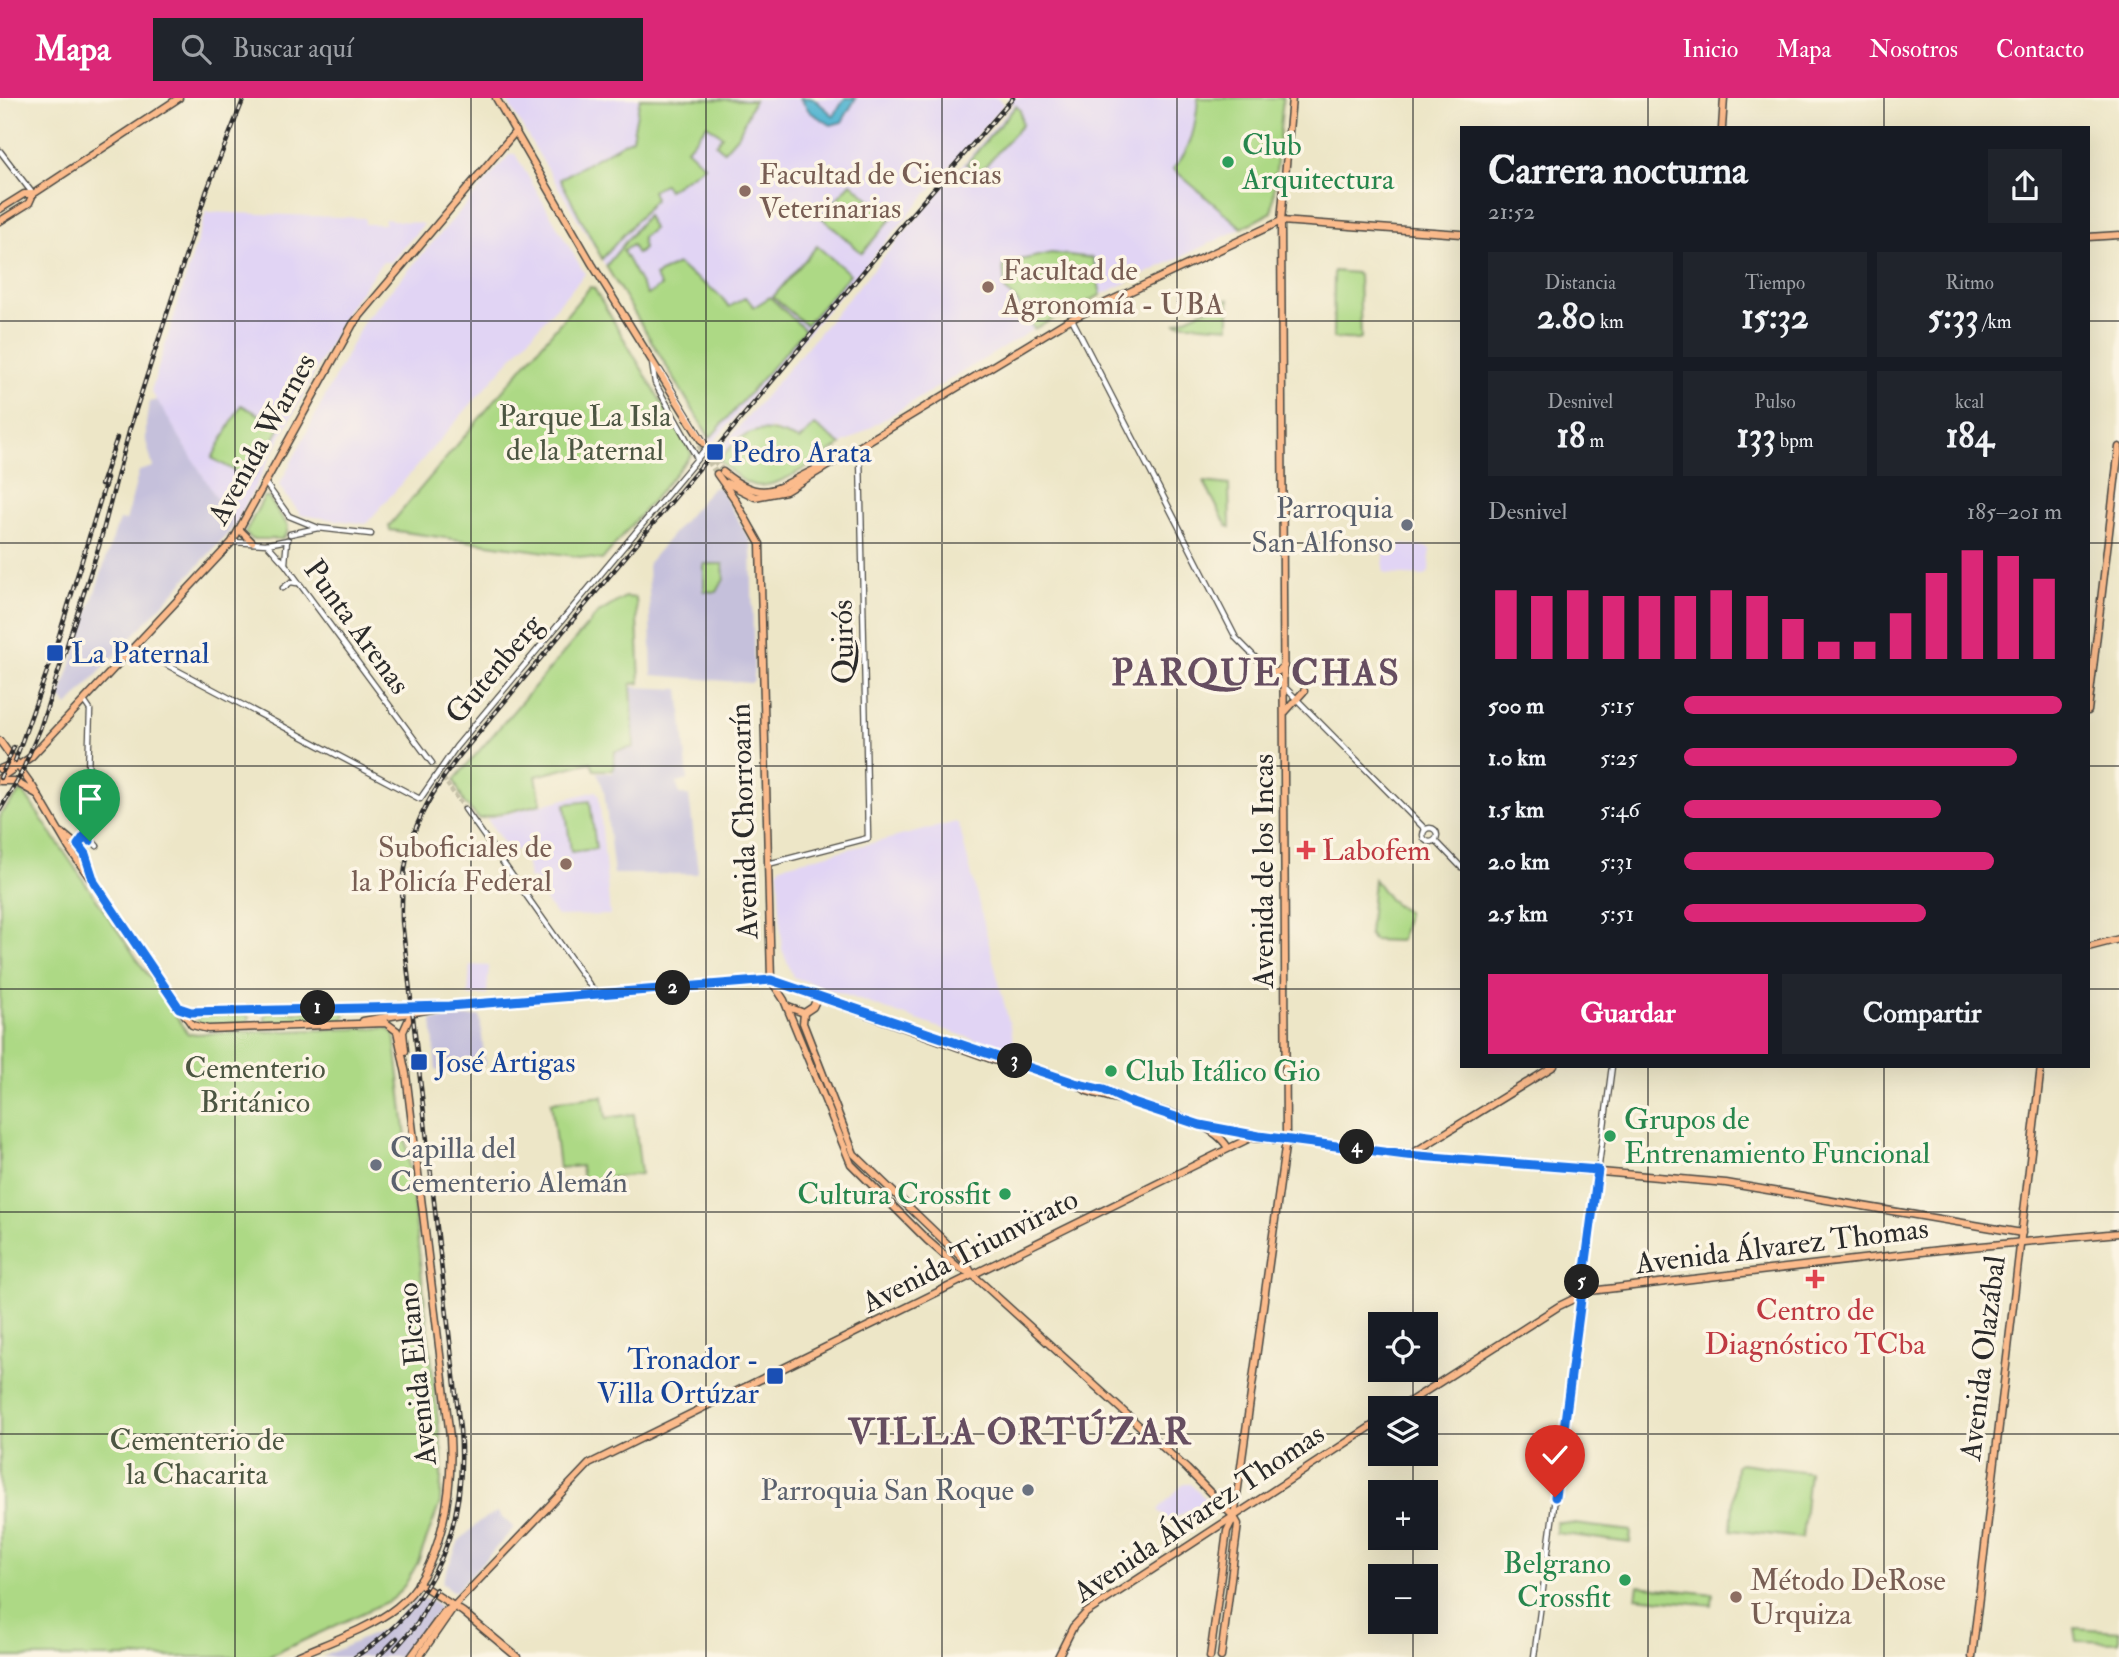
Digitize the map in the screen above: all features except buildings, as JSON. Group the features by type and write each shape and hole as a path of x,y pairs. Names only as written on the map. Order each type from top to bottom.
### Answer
{"main road":[{"path":"0,221 29,203 33,194 178,98"},
{"path":"496,98 701,448"},
{"name":"Avenida de los Incas","path":"1210,1657 1227,1531 1234,1517 1286,1140 1281,221 1292,98"},
{"path":"1722,126 1724,98"},
{"name":"Avenida Warnes","path":"0,779 31,757 232,542 340,344 361,311 516,131"},
{"path":"0,209 24,194 33,194"},
{"path":"855,447 1072,319 1281,221 1460,234"},
{"path":"2090,237 2119,235"},
{"name":"Avenida Chorroarín","path":"855,447 832,462 766,492 744,487 720,474 760,544 771,980 786,1005 851,1164 927,1240 958,1267 973,1275 1177,1460 1234,1517"},
{"path":"2090,694 2119,447"},
{"path":"240,530 252,542"},
{"path":"1269,671 1277,672 1284,666"},
{"path":"1284,713 1304,691"},
{"path":"0,741 25,775 74,856 188,1022 203,1028 361,1022 390,1024 400,1031 413,1012"},
{"path":"25,775 31,757"},
{"name":"Avenida Warnes","path":"0,769 17,765"},
{"name":"Avenida Warnes","path":"0,779 14,781 35,793"},
{"path":"60,831 85,854 94,882"},
{"path":"74,856 78,845"},
{"path":"74,856 82,859 85,854"},
{"path":"2090,946 2119,939"},
{"path":"179,1008 197,1012 449,1006 771,980 1026,1067 1111,1092 1127,1101 1200,1125 1259,1136"},
{"path":"786,1005 804,1013 813,1007 818,996"},
{"path":"361,1022 449,1006"},
{"path":"385,1007 395,1014"},
{"path":"343,1008 348,1015 343,1023"},
{"path":"257,1011 257,1027"},
{"name":"Avenida Chorroarín","path":"804,1013 803,1023 836,1110 859,1161 964,1260 973,1275"},
{"name":"Avenida Elcano","path":"395,1014 406,1074 451,1452 443,1522 418,1583"},
{"path":"810,1067 819,1064"},
{"path":"1411,1154 1551,1068"},
{"name":"Avenida Olazábal","path":"1972,1657 2042,1068"},
{"path":"829,1113 836,1110"},
{"path":"1200,1125 1221,1136 1228,1148"},
{"name":"Avenida Triunvirato","path":"411,1657 444,1612 454,1606 589,1464 1228,1148 1259,1136 1411,1154 1726,1183 2022,1233"},
{"name":"Avenida Álvarez Thomas","path":"1419,1396 1581,1294 2119,1233"},
{"name":"Avenida Álvarez Thomas","path":"1058,1657 1073,1627 1087,1613 1368,1429"},
{"name":"Avenida de los Incas","path":"1221,1657 1238,1524 1234,1517"},
{"path":"295,1657 392,1611 418,1583 463,1612 517,1657"},
{"path":"462,1597 463,1612"},
{"name":"Avenida Triunvirato","path":"419,1657 450,1617 454,1606"}],"street":[{"path":"0,151 33,194"},
{"path":"1072,319 1233,633 1425,829 1434,829 1435,840 1460,866"},
{"path":"652,362 655,383 701,448"},
{"name":"Quirós","path":"768,864 868,838 860,456 855,447"},
{"name":"Gutenberg","path":"135,648 420,799 456,747 697,459 701,448"},
{"path":"265,484 289,516 318,528 371,534"},
{"path":"285,564 290,534 289,516"},
{"path":"290,534 318,528"},
{"path":"267,544 288,540"},
{"name":"Punta Arenas","path":"232,542 267,544 285,564 432,764"},
{"path":"283,588 291,582 299,584"},
{"path":"84,701 90,710 86,834 97,846"},
{"path":"465,809 596,995"},
{"path":"1425,829 1425,840 1435,840"},
{"path":"78,845 86,834"},
{"path":"1534,1657 1612,1068"}],"shaded area":[{"name":"Facultad de Ciencias Veterinarias","path":"505,98 997,98 1004,104 712,444"},
{"name":"Facultad de Agronomía - UBA","path":"1007,98 1198,98 1196,128 1185,155 1173,169 1242,228 1054,317 841,445 815,425 800,440 772,429 738,437 719,460 714,456 1014,104"},
{"path":"510,154 515,154 585,274 366,524 301,515 279,486 364,321"},
{"path":"206,212 365,218 365,224 384,224 385,219 424,224 391,262 382,262 348,309 234,527 151,391"},
{"path":"157,400 234,527 68,706 60,697 119,520 126,521 139,471 153,467 146,441 146,424 149,402"},
{"path":"719,487 751,542 754,680 751,683 652,675 648,563 712,488"},
{"path":"1385,543 1427,547 1430,549 1429,572 1425,576 1386,574 1383,570"},
{"path":"633,687 679,689 688,780 677,783 679,794 689,796 698,871 696,874 614,874 604,790 597,772 613,773 616,751 634,747"},
{"name":"Suboficiales de la Policía Federal","path":"596,791 599,796 610,915 557,916 536,889 535,878 529,879 525,849 509,851 487,819"},
{"path":"956,822 959,825 1016,1050 1013,1053 793,977 782,949 778,870 781,866"},
{"path":"470,965 489,966 487,994 468,996"},
{"path":"480,1016 485,1066 436,1070 432,1020"},
{"path":"1184,1483 1189,1483 1207,1500 1169,1521 1158,1510"},
{"path":"497,1512 514,1528 456,1591 451,1591 442,1582 459,1541 479,1522"},
{"path":"419,1598 434,1601 440,1609 401,1657 322,1657 384,1629"}],"green space":[{"path":"640,98 754,100 739,134 724,151 716,144 722,136 707,125 687,149 705,166 668,190 664,184 652,191 655,199 602,259 560,179 632,138"},
{"name":"Club Arquitectura","path":"1198,98 1283,98 1272,212 1242,228 1173,169 1185,153 1192,136"},
{"path":"1016,106 1020,110 1022,125 979,173 966,164"},
{"path":"851,183 892,218 862,253 821,217"},
{"path":"647,215 653,229 642,237 643,250 637,254 632,245 623,251 647,295 661,286 655,276 677,264 712,289 729,307 746,297 754,307 770,297 805,330 710,438 606,266"},
{"path":"817,246 850,274 806,325 773,297"},
{"path":"1051,253 1093,258 1101,295 1034,329 1016,300 1005,290 1003,264"},
{"path":"1334,271 1356,273 1359,276 1361,339 1333,338"},
{"name":"Parque La Isla de la Paternal","path":"590,287 594,288 692,454 602,560 390,530 389,526"},
{"path":"1229,299 1229,327 1175,323"},
{"path":"241,405 281,426 251,480 212,458"},
{"path":"815,425 841,445 809,466 771,484 750,484 737,477 719,460 746,435 764,431 799,440"},
{"path":"1204,482 1229,485 1230,527 1227,526"},
{"path":"264,497 268,497 288,526 282,539 252,539 245,533"},
{"path":"704,564 723,564 724,579 717,592 704,591"},
{"path":"625,597 636,598 640,683 631,684 634,747 615,751 613,770 594,770 591,762 536,776 541,804 479,819 464,803 454,780 597,614"},
{"name":"Cementerio de la Chacarita","path":"22,790 188,1034 387,1028 394,1033 442,1455 440,1503 418,1562 405,1585 393,1599 268,1657 0,1657 0,814"},
{"path":"590,801 596,849 571,852 565,804"},
{"path":"1374,879 1389,899 1407,913 1401,940 1373,940 1369,934"},
{"path":"342,1010 345,1015 342,1021 267,1023 264,1017 267,1013"},
{"path":"246,1014 250,1018 246,1024 201,1025 197,1021 199,1016"},
{"path":"603,1096 606,1118 634,1114 641,1174 583,1181 581,1166 559,1168 551,1102"},
{"path":"1740,1463 1809,1472 1802,1538 1731,1530 1736,1465"},
{"path":"1557,1522 1631,1531 1630,1543 1556,1533"},
{"path":"1638,1586 1713,1594 1712,1605 1636,1597"},
{"path":"2075,1628 2119,1631 2119,1642 2077,1641"}],"water":[{"path":"800,98 813,98 834,116 845,98 856,98 842,122 831,125 810,112"}],"tunnel":[{"path":"699,445 717,474"},
{"path":"704,445 723,472"},
{"path":"432,763 465,809"}],"railway":[{"path":"0,810 20,776 40,729 99,546 130,428 207,190 244,98"},
{"path":"355,1657 407,1613 426,1587 441,1559 452,1529 461,1464 460,1429 402,921 404,873 408,852 422,813 460,755 904,223 1013,98"},
{"path":"101,485 117,438"},
{"path":"15,761 54,652 107,478"},
{"path":"0,778 14,747"},
{"path":"395,1649 417,1624 436,1589"},
{"path":"378,1657 397,1638"}],"place":[{"name":"Club Arquitectura","path":"1228,162"},
{"name":"Facultad de Ciencias Veterinarias","path":"745,191"},
{"name":"Facultad de Agronomía - UBA","path":"988,287"},
{"name":"Pedro Arata","path":"715,452"},
{"name":"Parroquia San Alfonso","path":"1407,525"},
{"name":"La Paternal","path":"55,653"},
{"name":"Labofem","path":"1306,850"},
{"name":"Suboficiales de la Policía Federal","path":"566,864"},
{"name":"José Artigas","path":"419,1062"},
{"name":"Club Itálico Gio","path":"1111,1071"},
{"name":"Grupos de Entrenamiento Funcional","path":"1610,1136"},
{"name":"Capilla del Cementerio Alemán","path":"376,1165"},
{"name":"Cultura Crossfit","path":"1005,1194"},
{"name":"Centro de Diagnóstico TCba","path":"1815,1279"},
{"name":"Tronador - Villa Ortúzar","path":"775,1376"},
{"name":"Parroquia San Roque","path":"1028,1490"},
{"name":"Belgrano Crossfit","path":"1625,1580"},
{"name":"Método DeRose Urquiza","path":"1736,1597"}],"district":[{"name":"PARQUE CHAS","path":"1256,673"},
{"name":"VILLA ORTÚZAR","path":"1020,1432"}],"route":[{"path":"90,841 86,834 78,845 85,854 94,882 179,1008 191,1012 449,1006 771,980 1019,1062 1026,1067 1113,1093 1127,1101 1200,1125 1259,1136 1364,1147 1406,1155 1426,1154 1598,1170 1555,1497"}],"park label":[{"name":"Cementerio Británico","path":"255,1086"}]}
